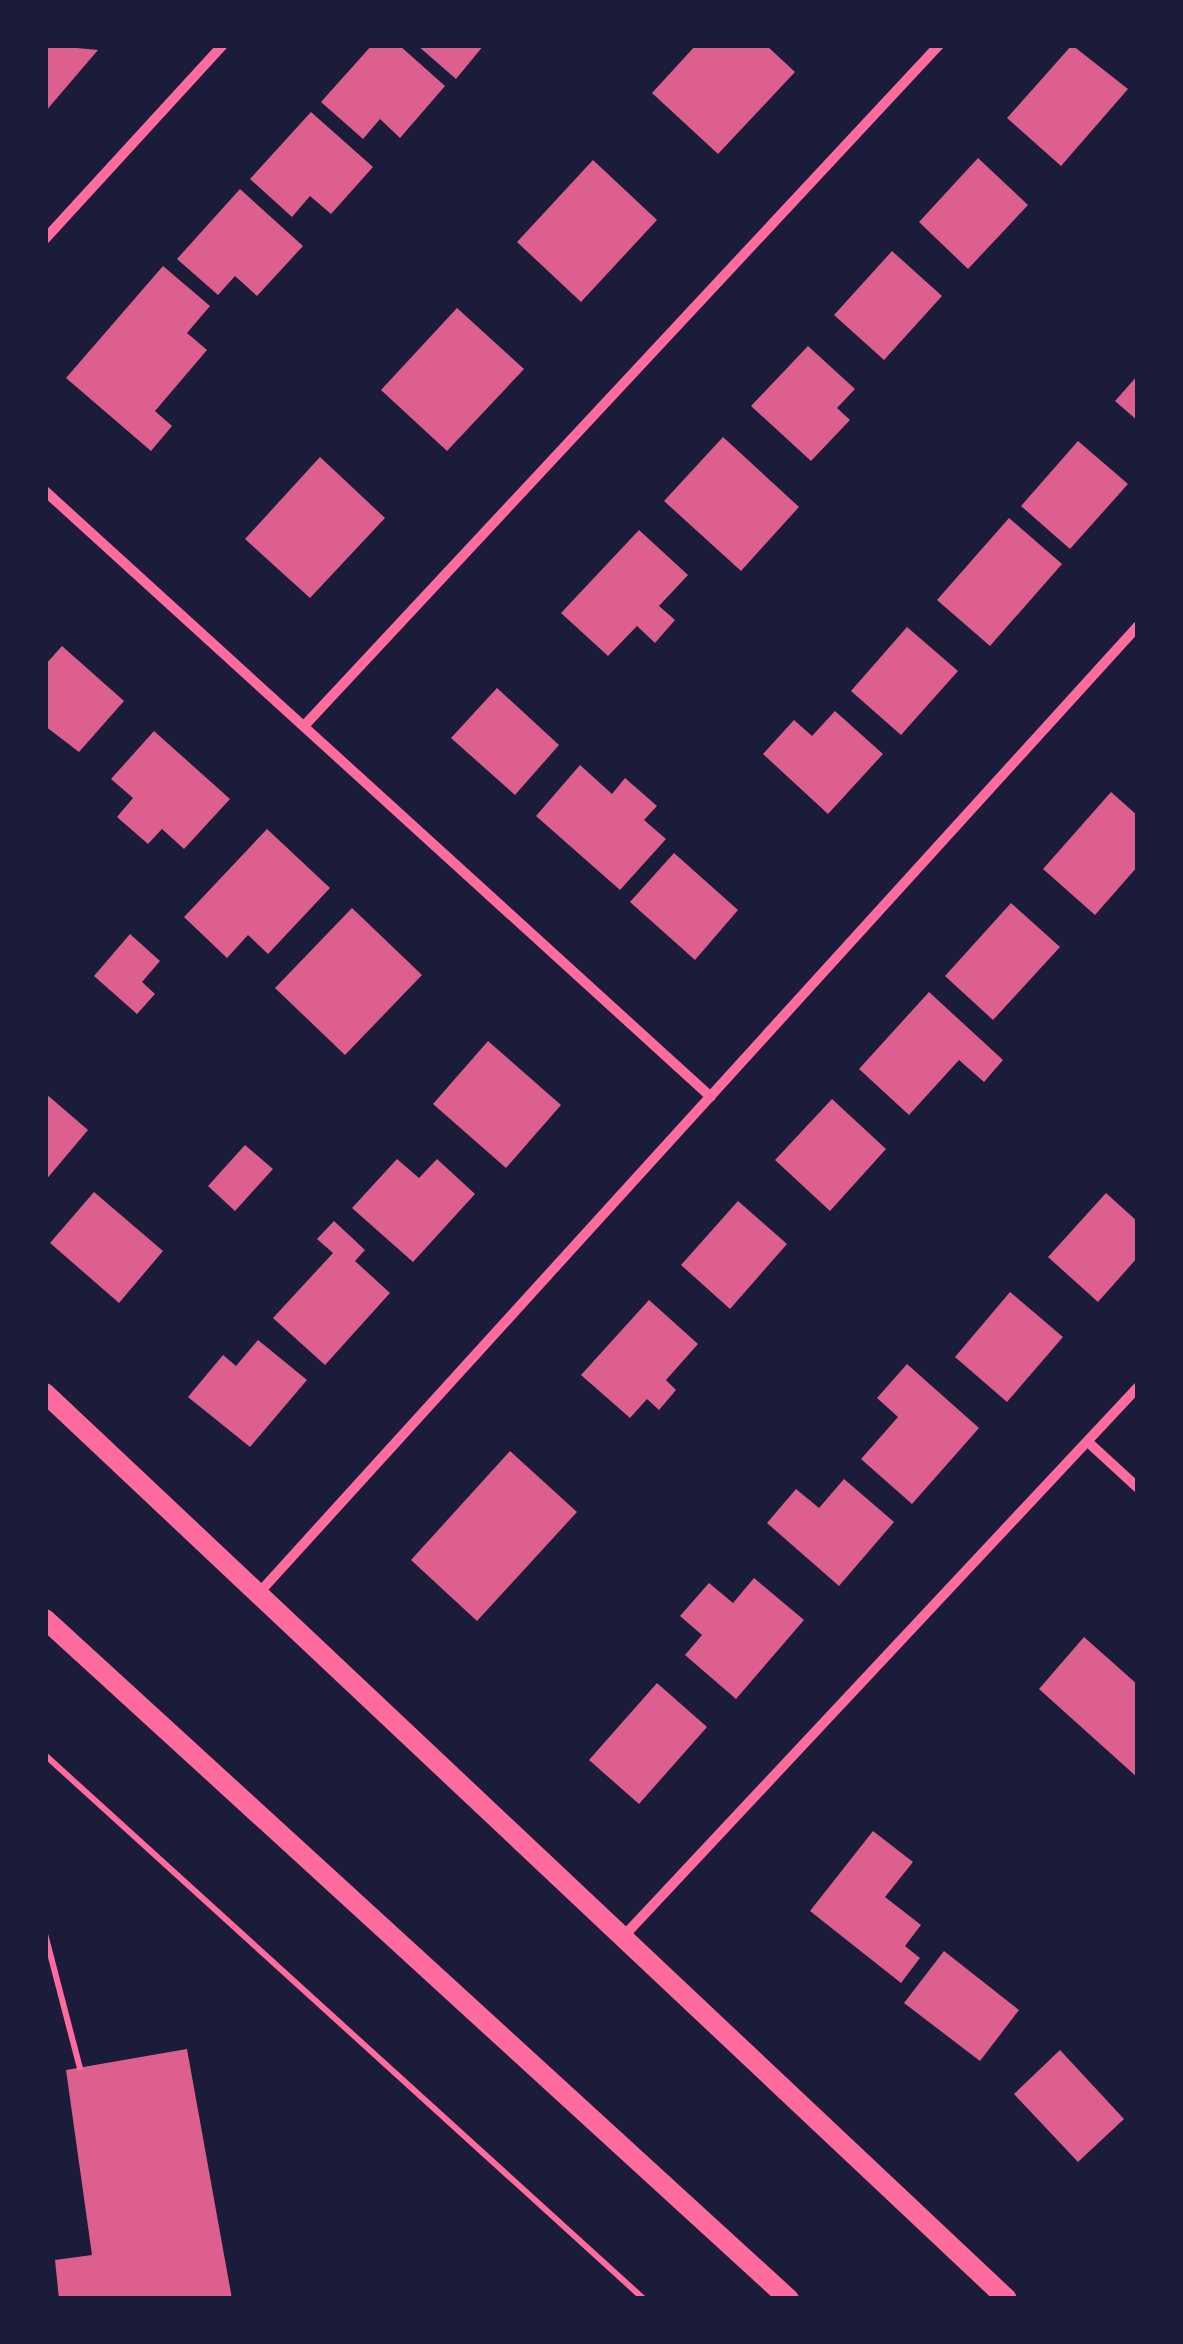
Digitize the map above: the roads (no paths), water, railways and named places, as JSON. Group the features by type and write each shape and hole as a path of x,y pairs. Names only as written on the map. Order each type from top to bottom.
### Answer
{"main road":[{"path":"45,1393 1007,2299"},
{"path":"45,1618 788,2299"}],"street":[{"path":"45,238 223,45"},
{"path":"304,726 939,45"},
{"path":"45,490 711,1097"},
{"path":"258,1595 1138,626"},
{"path":"623,1938 1138,1388"},
{"path":"1088,1442 1138,1488"}]}
